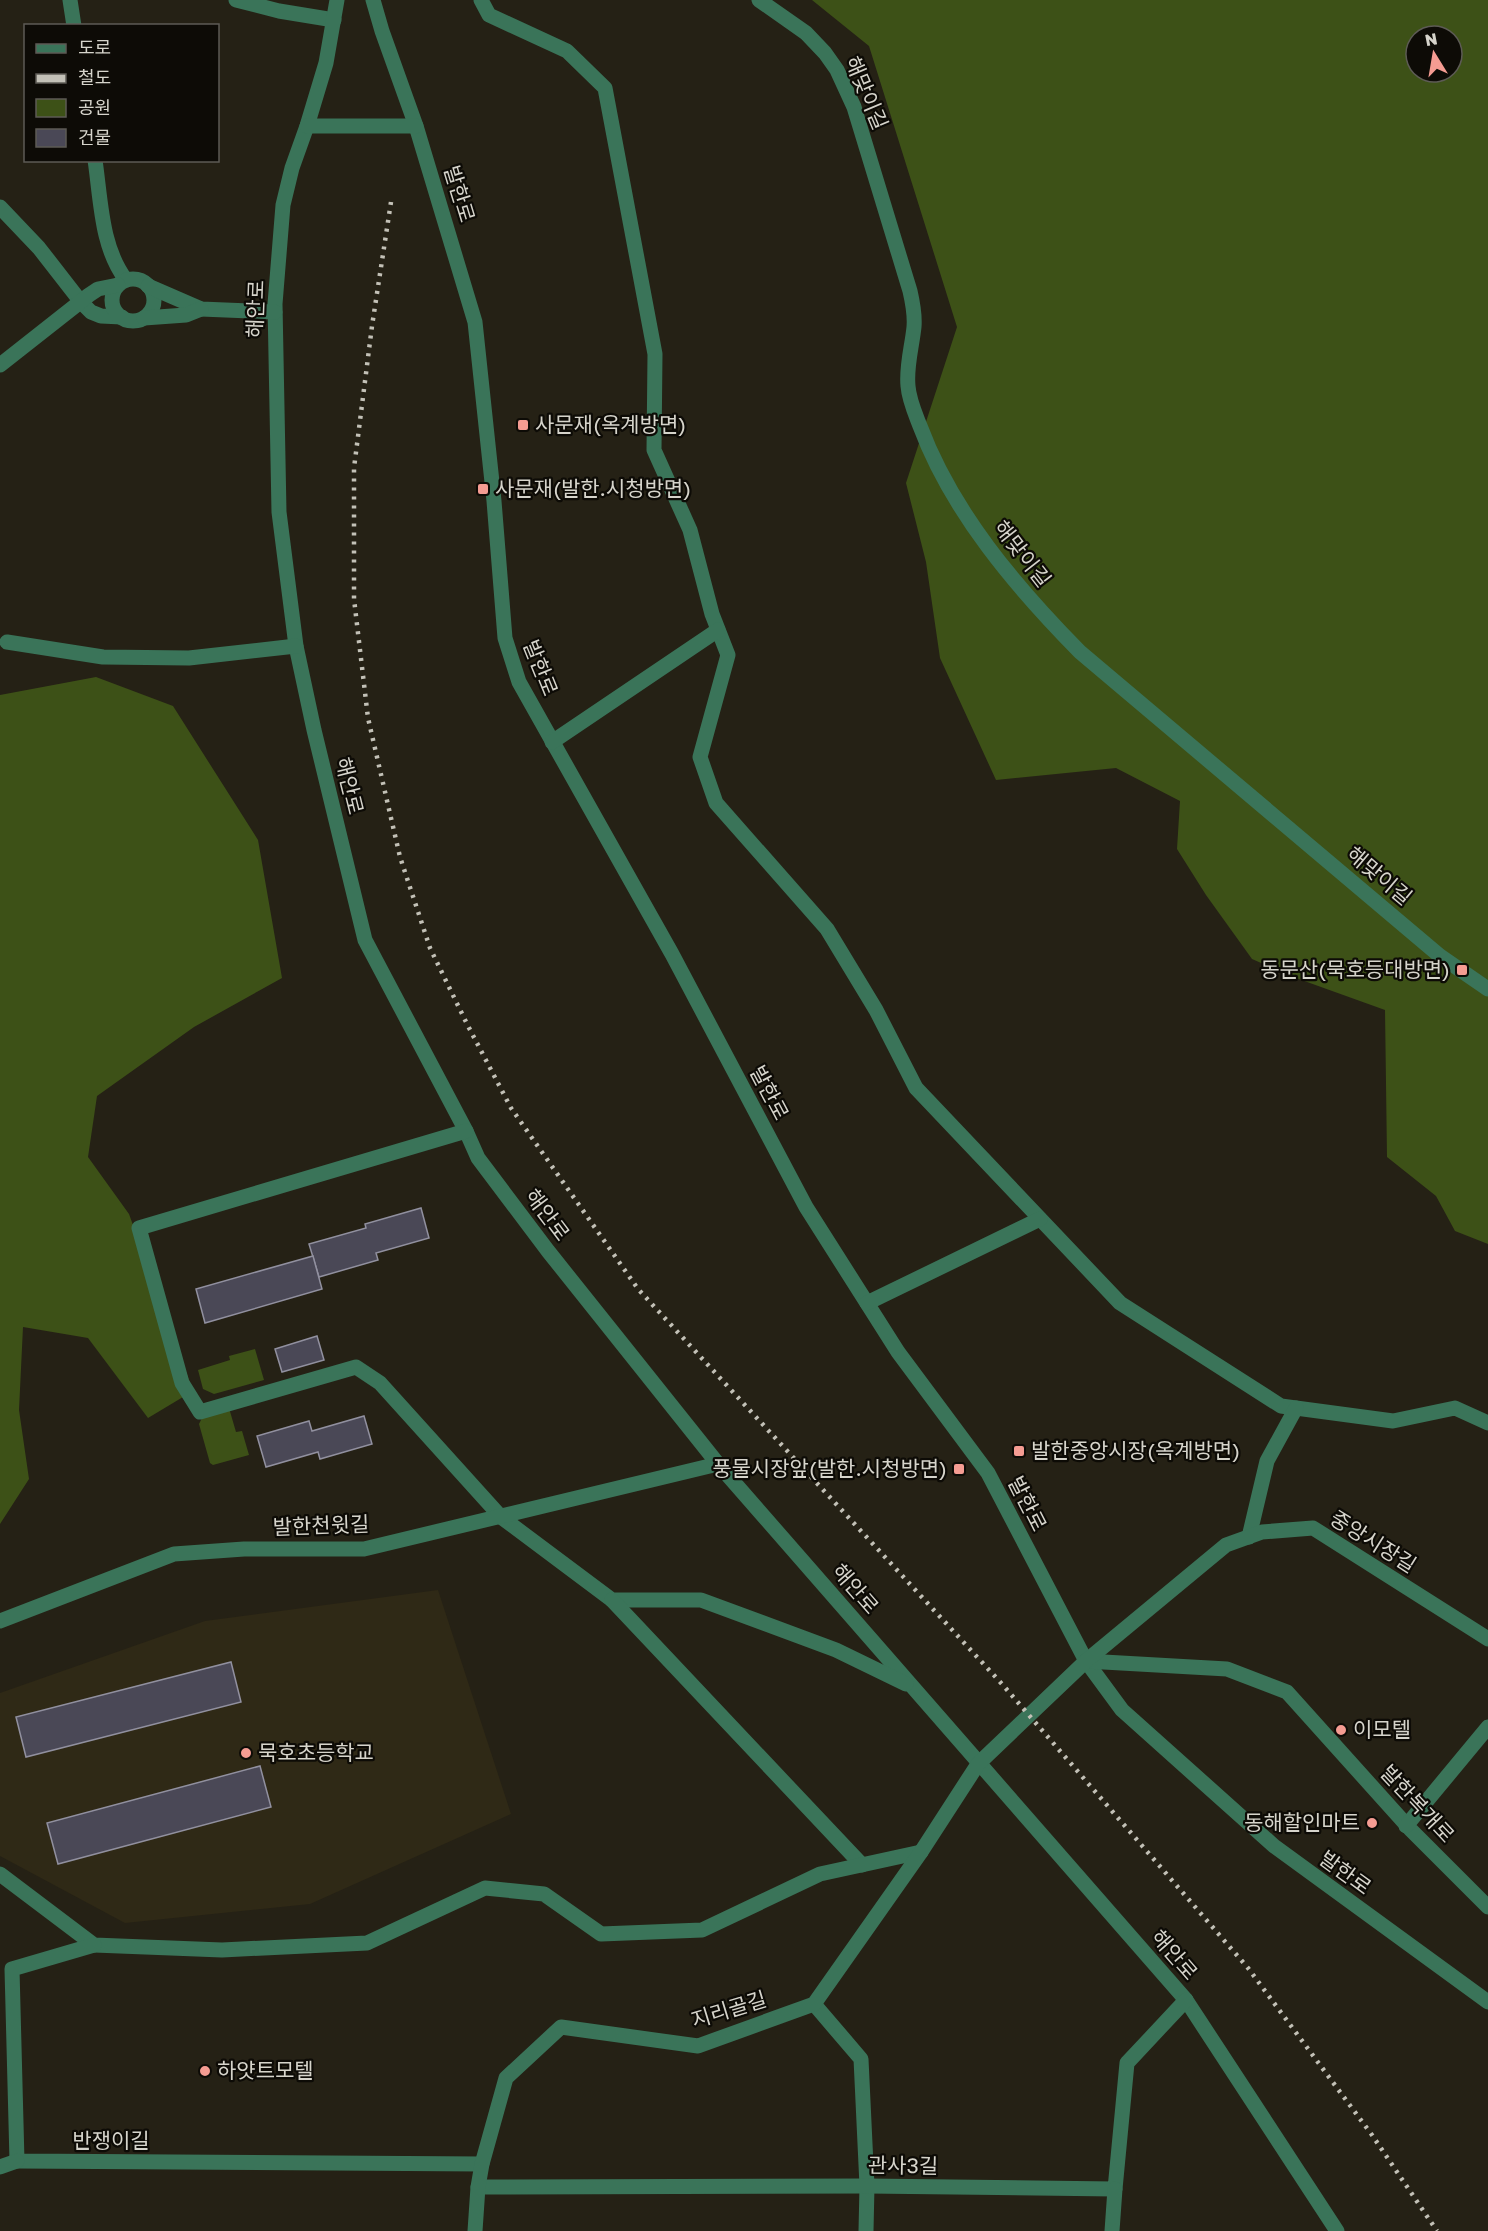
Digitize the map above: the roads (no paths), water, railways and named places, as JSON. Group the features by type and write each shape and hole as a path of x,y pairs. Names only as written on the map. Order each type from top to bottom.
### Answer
{"street":[{"path":"70,0 74,24"},
{"path":"236,0 279,11 334,20"},
{"name":"해안로","path":"337,0 326,63 292,168 283,205 275,312 279,512 296,646 365,940 478,1158 548,1251 718,1464 1186,2000 1337,2231"},
{"name":"발한로","path":"373,0 416,126 475,322 494,501 505,638 519,682 672,954 806,1207 897,1352 988,1473 1086,1661 1122,1710 1274,1846 1488,2002"},
{"path":"481,0 489,15 567,51 605,88 655,354 654,450 690,530 712,614 728,655 700,757 716,803 827,929 876,1010 916,1088 1120,1303 1281,1406 1393,1421 1455,1408 1488,1423"},
{"name":"해맞이길","path":"759,0 806,33 825,53 837,70 854,107 910,291 914,312 908,362 908,388 912,406 936,465 979,534 1043,615 1080,652 1440,956 1488,988"},
{"path":"307,126 416,126"},
{"path":"95,162 109,251 122,283"},
{"path":"0,208 39,248 91,312 101,316 122,317"},
{"path":"0,364 49,324 98,289 135,279 201,309 275,312"},
{"path":"122,283 113,293 112,302 115,311 130,321 186,315 201,309"},
{"path":"144,318 153,307 154,300 148,286"},
{"path":"552,742 718,630"},
{"path":"7,642 114,657 189,657 296,646"},
{"path":"466,1131 140,1228 182,1383 200,1412 356,1367 380,1383 501,1517 612,1600 862,1865"},
{"path":"867,1303 1040,1219"},
{"path":"1249,1537 1267,1461 1296,1408"},
{"name":"발한천윗길","path":"0,1620 174,1554 244,1549 364,1549 718,1464"},
{"name":"중앙시장길","path":"978,1764 1086,1661 1226,1545 1262,1532 1313,1528 1488,1639"},
{"path":"612,1600 701,1600 836,1650 911,1687"},
{"name":"발한복개로","path":"1086,1661 1227,1669 1287,1692 1406,1826 1488,1907"},
{"path":"1406,1826 1488,1727"},
{"path":"866,2231 867,2186 861,2059 814,2004 921,1852 978,1764"},
{"path":"17,2161 12,1969 94,1945 222,1950 367,1943 485,1888 544,1894 601,1934 702,1930 820,1874 921,1852"},
{"path":"0,1874 94,1945"},
{"path":"1112,2231 1127,2063 1186,2000"},
{"name":"지리골길","path":"475,2231 482,2164 506,2078 561,2027 698,2046 814,2004"},
{"name":"반쟁이길","path":"0,2166 17,2161 482,2164"},
{"name":"관사3길","path":"478,2187 867,2186 1114,2189"}],"railway":[{"path":"391,202 354,468 354,599 368,718 400,857 430,948 467,1024 511,1108 638,1289 1002,1684 1248,1968 1372,2135 1437,2231"}],"place":[{"name":"사문재(옥계방면)","path":"523,425"},
{"name":"사문재(발한.시청방면)","path":"483,489"},
{"name":"동문산(묵호등대방면)","path":"1462,970"},
{"name":"발한중앙시장(옥계방면)","path":"1019,1451"},
{"name":"풍물시장앞(발한.시청방면)","path":"959,1469"},
{"name":"이모텔","path":"1341,1730"},
{"name":"묵호초등학교","path":"246,1753"},
{"name":"동해할인마트","path":"1372,1823"},
{"name":"하얏트모텔","path":"205,2071"}]}
